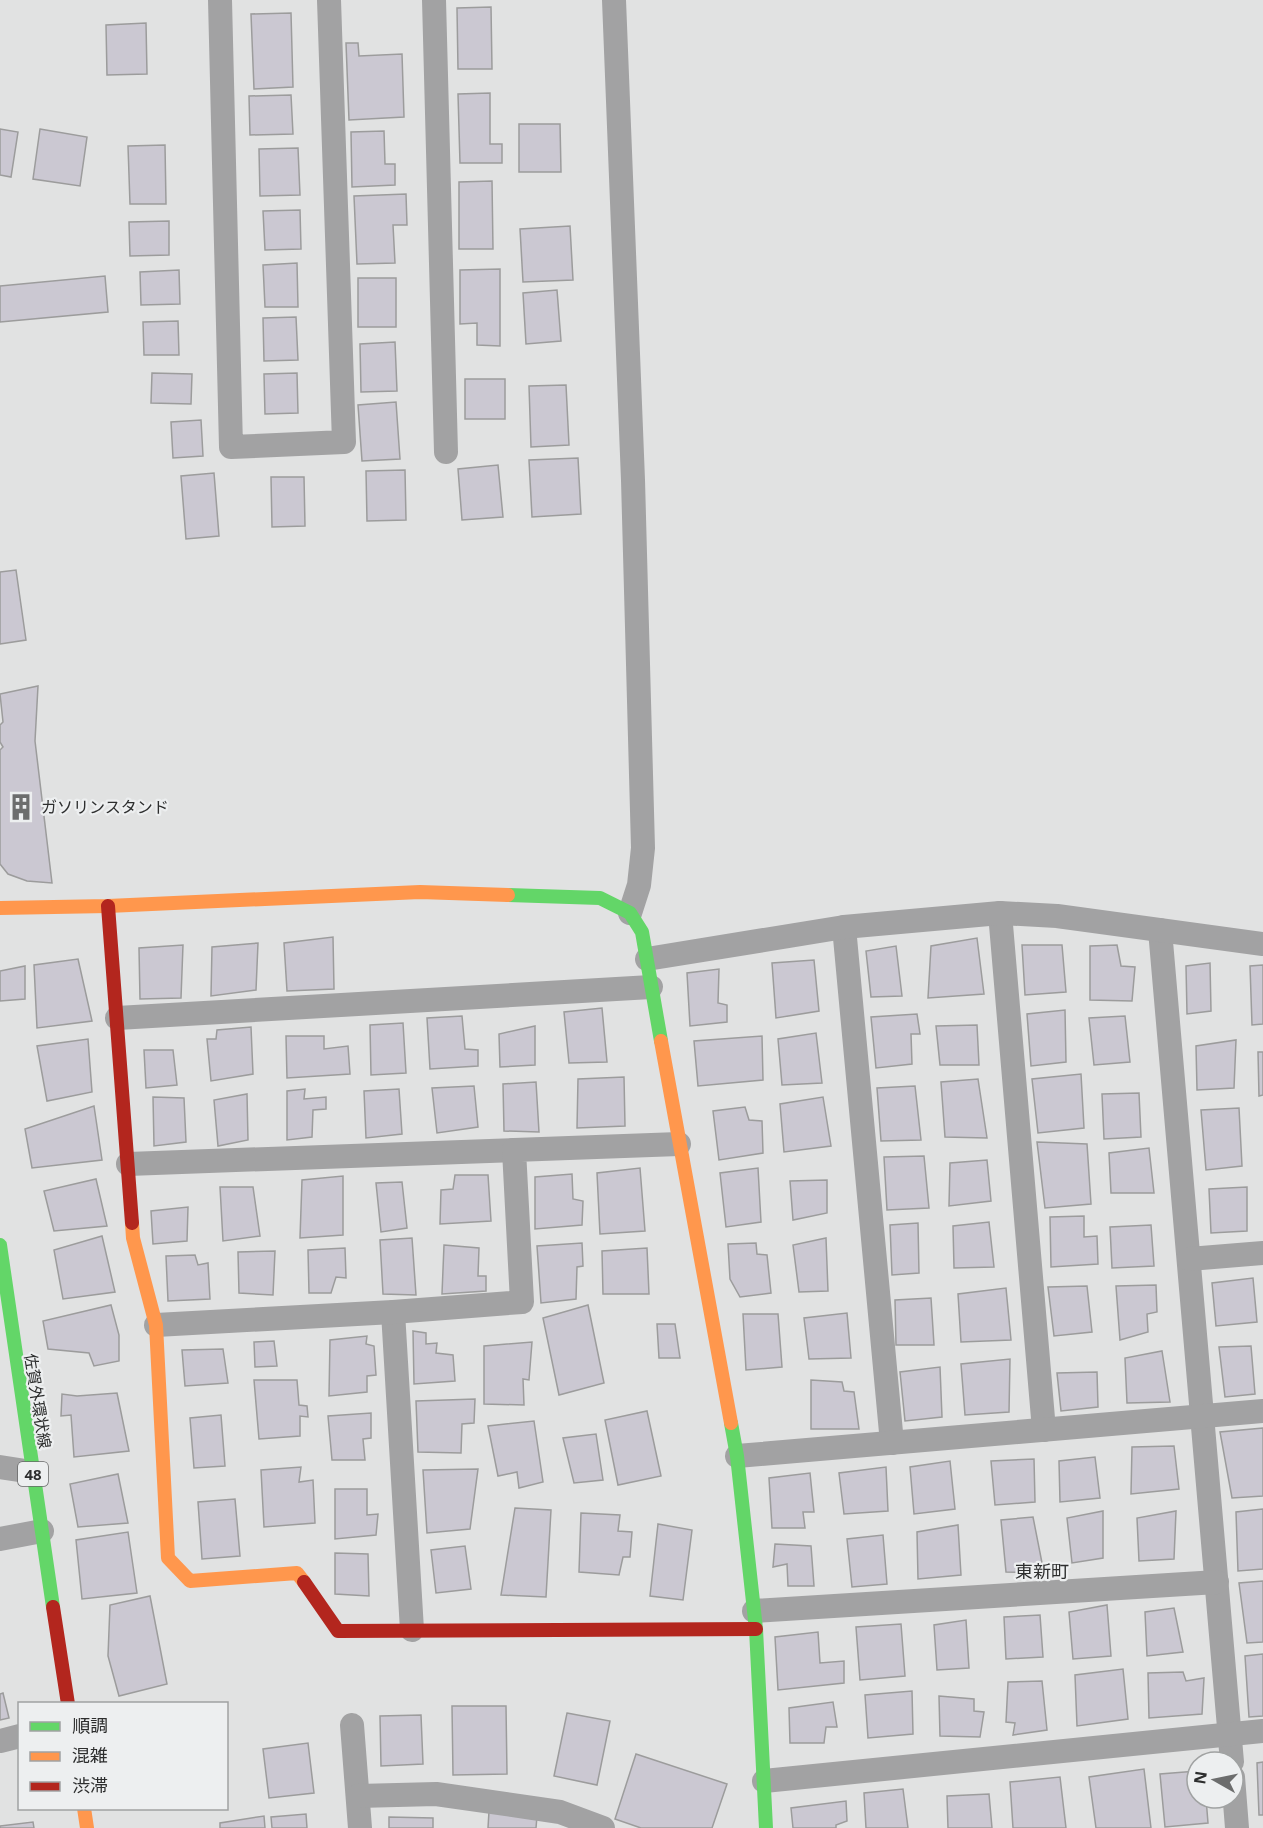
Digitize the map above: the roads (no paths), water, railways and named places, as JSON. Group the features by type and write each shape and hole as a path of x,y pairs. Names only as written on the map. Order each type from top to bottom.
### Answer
{"street":[{"path":"220,0 231,447 344,442 329,0"},
{"path":"434,0 446,452"},
{"path":"614,0 633,480 643,848 639,885 630,913"},
{"path":"0,908 108,906 420,892 600,898 630,913 642,932 737,1456 755,1620 766,1828"},
{"path":"108,906 133,1238 156,1325 168,1558 190,1581 297,1574 338,1631 755,1620 1217,1581"},
{"path":"647,959 844,927 1000,913 1057,916 1263,944"},
{"path":"1000,913 1044,1430"},
{"path":"844,927 892,1443"},
{"path":"1160,930 1231,1750"},
{"path":"117,1018 651,987"},
{"path":"128,1164 679,1143"},
{"path":"156,1325 393,1312 522,1302 514,1150"},
{"name":"佐賀外環状線","path":"0,1245 7,1353 32,1472 68,1702"},
{"path":"1189,1259 1263,1254"},
{"path":"393,1312 412,1630"},
{"path":"737,1456 1263,1411"},
{"path":"0,1467 32,1472"},
{"path":"0,1539 42,1531"},
{"path":"352,1725 360,1828"},
{"path":"764,1780 1263,1731"},
{"path":"0,1741 18,1736"},
{"path":"358,1796 436,1794 560,1812 603,1828"},
{"path":"84,1810 87,1828"},
{"path":"1236,1810 1237,1828"}],"place":[{"name":"ガソリンスタンド","path":"21,807"}],"district":[{"name":"東新町","path":"1042,1571"}]}
